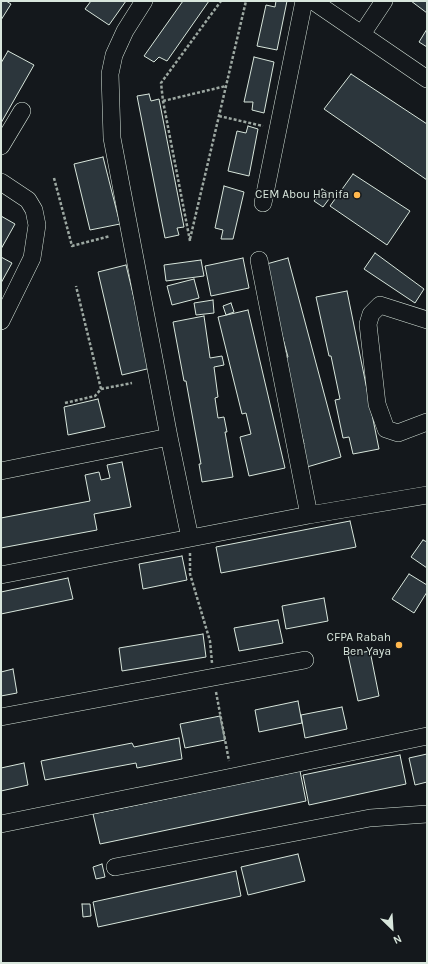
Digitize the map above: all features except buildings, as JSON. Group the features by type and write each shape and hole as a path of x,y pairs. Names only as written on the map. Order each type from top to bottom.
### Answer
{"street":[{"path":"144,1 125,31 114,55 110,74 112,138 190,538"},
{"path":"263,203 304,1"},
{"path":"313,1 427,79"},
{"path":"362,34 384,1"},
{"path":"1,146 22,111"},
{"path":"1,182 28,200 34,210 37,225 32,258 1,321"},
{"path":"259,260 308,515"},
{"path":"427,320 380,305 371,314 368,324 377,404 386,429 398,433 427,422"},
{"path":"1,471 169,436"},
{"path":"1,575 308,515 427,495"},
{"path":"1,717 305,660"},
{"path":"1,824 427,736"},
{"path":"115,868 370,818 427,814"}],"path":[{"path":"221,1 161,83 163,101 190,241 246,1"},
{"path":"163,101 226,86"},
{"path":"219,116 278,129"},
{"path":"54,178 72,246 110,236"},
{"path":"76,286 101,389"},
{"path":"64,403 95,396 101,389 132,383"},
{"path":"190,538 190,574 210,641 213,678 232,777"}],"place":[{"name":"CEM Abou Hanifa","path":"357,195"},
{"name":"CFPA Rabah Ben Yaya","path":"399,645"}]}
